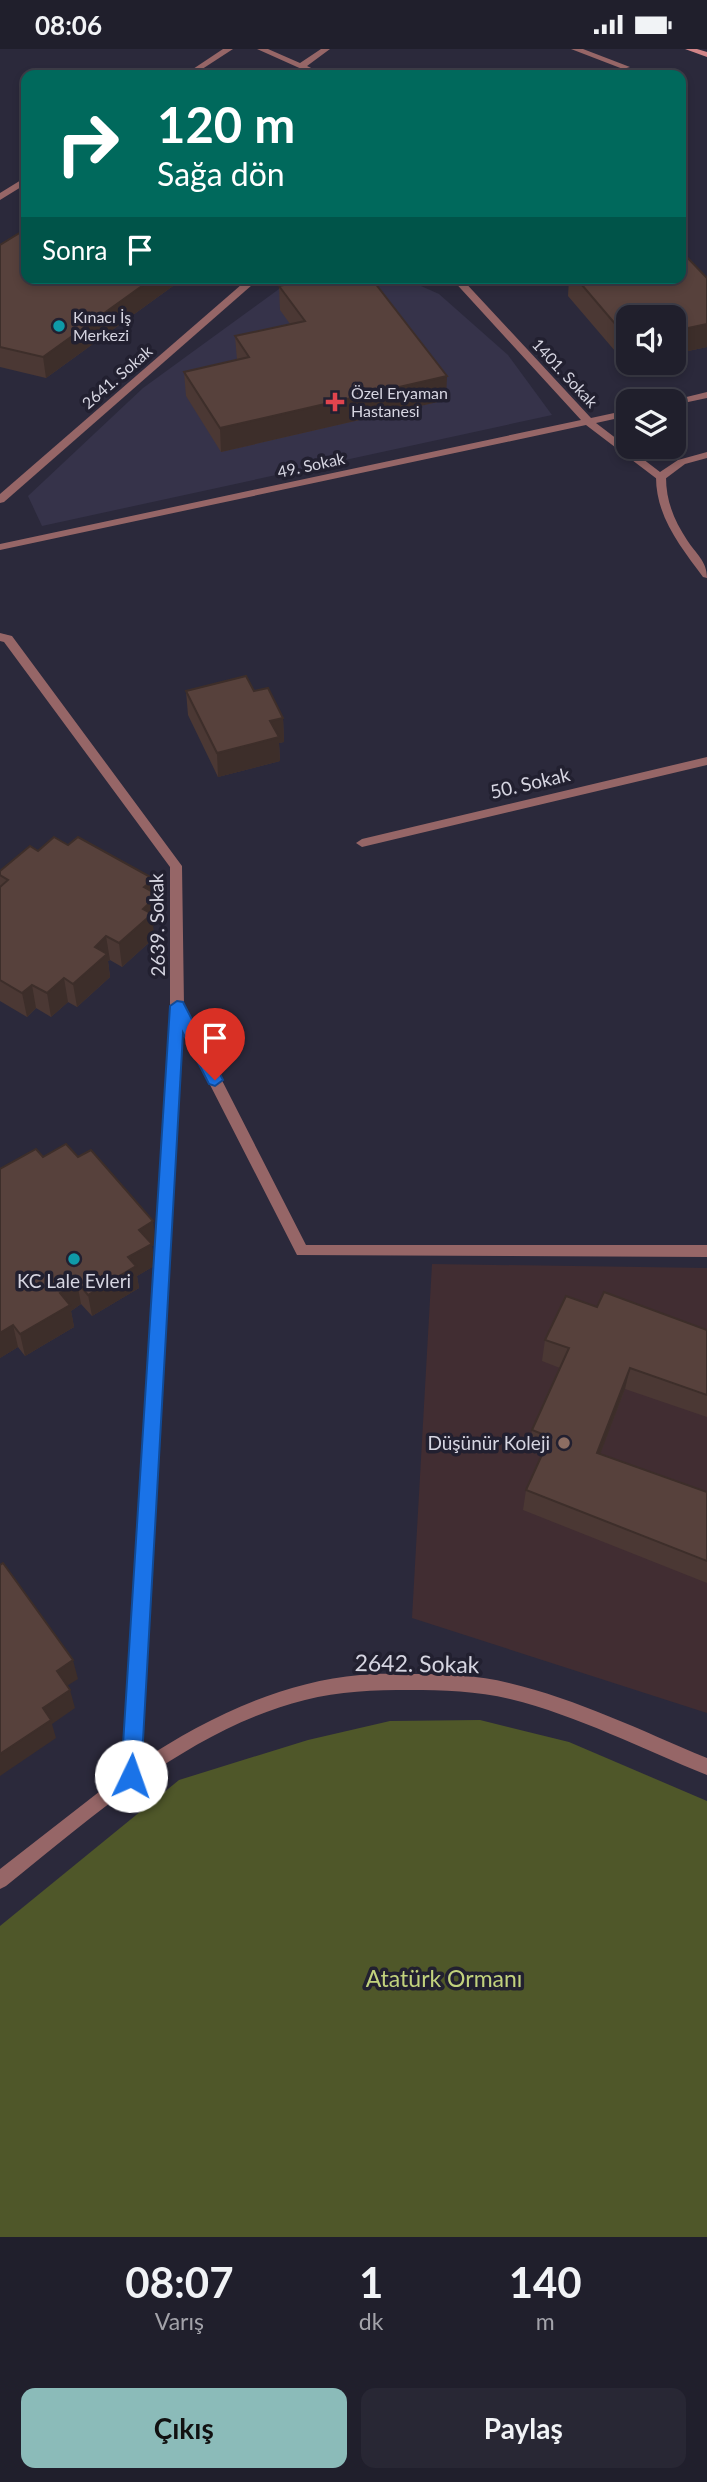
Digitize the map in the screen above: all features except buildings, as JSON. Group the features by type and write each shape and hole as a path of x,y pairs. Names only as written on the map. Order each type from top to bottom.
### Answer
{"main road":[{"path":"689,49 707,55"}],"street":[{"path":"196,70 229,49"},
{"path":"261,49 310,70"},
{"path":"301,66 326,49"},
{"path":"575,49 626,67"},
{"path":"0,197 21,183"},
{"name":"2641. Sokak","path":"0,500 248,284"},
{"name":"1401. Sokak","path":"462,284 589,422 661,477"},
{"path":"686,399 707,395"},
{"name":"49. Sokak","path":"0,547 616,416"},
{"path":"707,455 669,467 661,477 659,492 664,508 707,575"},
{"name":"2639. Sokak","path":"0,637 8,639 176,866 177,1006 131,1776"},
{"name":"50. Sokak","path":"362,843 707,761"},
{"path":"177,1006 302,1251 707,1251"},
{"name":"2642. Sokak","path":"0,1880 131,1776 216,1725 279,1699 356,1682 437,1682 508,1690 562,1707 707,1767"}],"shaded area":[{"name":"Özel Eryaman Hastanesi","path":"286,284 416,284 439,294 508,355 552,415 42,526 28,496 143,388"},
{"name":"Düşünür Koleji","path":"432,1264 707,1268 707,1713 412,1618"}],"green space":[{"name":"Atatürk Ormanı","path":"480,1720 569,1742 707,1801 707,2237 0,2237 0,1926 179,1780 308,1740 390,1721"}],"place":[{"name":"Kınacı İş Merkezi","path":"59,326"},
{"name":"Özel Eryaman Hastanesi","path":"335,402"},
{"name":"KC Lale Evleri","path":"74,1259"},
{"name":"Düşünür Koleji","path":"564,1443"}],"route":[{"path":"131,1776 177,1006 215,1080"}]}
